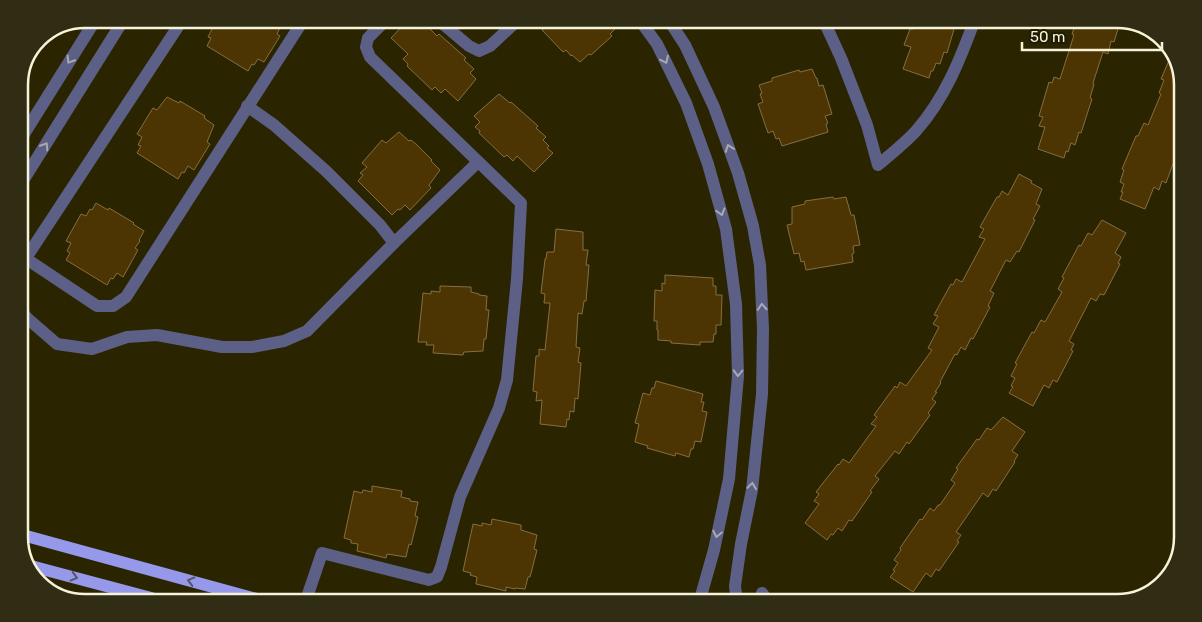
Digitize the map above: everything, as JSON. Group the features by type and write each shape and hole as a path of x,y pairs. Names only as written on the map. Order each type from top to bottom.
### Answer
{"main road":[{"path":"28,536 238,594"},
{"path":"36,567 136,594"}],"street":[{"path":"28,128 90,28"},
{"path":"28,173 118,28"},
{"path":"28,247 177,28"},
{"path":"28,260 97,306 113,306 126,297 298,28"},
{"path":"308,594 322,553 429,580 437,577 460,498 499,408 507,380 521,203 370,57 366,47 368,38 378,28"},
{"path":"448,28 469,46 479,50 490,46 509,28"},
{"path":"645,28 657,44 686,103 708,164 726,228 736,304 738,376 728,479 714,550 702,594"},
{"path":"674,28 685,45 714,107 741,182 753,226 760,266 763,329 762,394 752,490 741,544 735,594"},
{"path":"826,28 845,66 867,125 878,165 915,132 932,110 946,88 961,57 972,28"},
{"path":"247,106 274,125 326,171 380,225 394,243"},
{"path":"28,319 58,344 92,349 127,337 157,334 222,347 252,347 284,341 307,331 478,162"}],"building":[{"path":"210,28 280,28 277,34 280,36 264,62 258,59 248,71 207,46 211,38 208,37 212,29"},
{"path":"400,28 429,28 437,36 439,34 466,58 464,60 474,69 470,73 476,79 458,101 445,89 441,93 435,87 432,90 407,66 408,64 403,59 408,54 391,38"},
{"path":"544,28 616,28 610,34 612,36 591,55 589,54 580,62 566,50 563,52 542,30"},
{"path":"954,28 947,53 944,52 940,64 936,63 929,78 903,69 911,47 904,45 910,29"},
{"path":"1074,28 1118,28 1114,42 1111,41 1108,54 1103,52 1093,83 1090,98 1092,99 1081,133 1079,132 1075,145 1071,143 1064,158 1038,149 1045,127 1039,126 1043,117 1039,116 1049,82 1052,83 1054,77 1060,79 1074,35 1072,34"},
{"path":"1169,60 1174,80 1174,161 1166,183 1162,181 1159,190 1154,187 1145,209 1120,199 1124,184 1120,182 1124,170 1122,169 1136,136 1138,136 1144,123 1148,125 1161,94 1159,93 1164,80 1161,79"},
{"path":"812,69 819,86 823,85 832,114 825,116 828,123 826,124 828,132 782,146 779,138 776,139 773,131 768,133 758,104 763,102 759,85 772,81 772,78 799,70 800,72"},
{"path":"499,94 538,126 536,128 546,137 543,140 549,146 547,148 553,153 534,172 517,156 513,161 507,155 504,157 475,127 480,122 474,116"},
{"path":"167,97 179,103 180,101 205,116 204,118 214,125 207,142 210,144 194,170 188,166 178,179 137,153 141,146 138,145 142,137 137,134 153,108 157,110"},
{"path":"399,132 417,145 440,170 429,185 431,188 410,210 405,205 392,215 358,181 363,175 360,173 367,167 362,163 382,140 386,143"},
{"path":"1019,174 1042,189 1036,204 1040,206 1033,219 1035,220 1019,252 1017,251 1010,262 1006,260 990,291 994,293 988,306 990,307 965,350 961,347 957,355 955,354 932,399 936,402 928,413 930,415 909,444 907,442 899,454 895,451 875,476 879,479 852,521 849,520 842,531 838,528 827,540 805,523 819,504 814,501 819,494 816,492 843,459 849,463 876,426 871,424 877,417 874,415 895,386 897,388 900,382 906,386 932,350 928,348 939,327 933,324 938,316 934,315 951,284 953,285 956,279 962,282 985,239 979,237 984,229 980,227 997,197 999,197 1002,191 1008,195"},
{"path":"833,197 834,199 846,197 851,215 854,215 860,245 853,246 853,262 806,270 804,261 801,262 799,253 794,254 787,225 792,224 792,207 805,204 805,201"},
{"path":"96,203 108,210 109,208 144,231 135,248 138,250 123,277 117,273 107,285 66,260 70,253 67,251 71,243 66,241 81,214 86,216"},
{"path":"1102,220 1126,233 1115,253 1121,257 1118,263 1120,264 1104,295 1100,294 1096,301 1091,298 1069,341 1074,344 1071,350 1073,351 1057,382 1053,380 1049,388 1044,385 1033,406 1009,393 1015,378 1011,376 1017,364 1015,363 1032,332 1034,333 1041,320 1045,322 1062,292 1058,289 1064,278 1062,277 1079,245 1081,246 1088,233 1092,235"},
{"path":"556,229 583,232 583,250 588,250 586,265 589,265 586,301 584,301 582,314 578,313 576,347 580,348 578,362 581,363 578,399 575,398 574,412 570,411 566,427 540,424 542,400 536,401 537,392 533,391 536,356 539,356 539,349 545,350 550,303 544,303 545,294 541,293 545,259 547,252 554,252"},
{"path":"665,275 713,278 713,286 716,286 716,295 722,295 721,325 716,325 716,334 714,334 713,342 700,342 700,345 658,340 657,321 654,321 655,290 662,291 662,283 665,284"},
{"path":"440,286 471,287 471,292 487,296 486,310 489,310 483,351 464,352 463,355 433,353 434,345 426,345 427,342 418,342 423,293 431,294 431,291 440,292"},
{"path":"656,381 703,394 701,402 704,402 702,411 707,412 701,442 695,441 689,457 676,453 675,456 647,448 648,446 635,442 639,424 635,423 643,393 650,395"},
{"path":"1003,417 1025,432 1012,451 1018,455 1015,462 996,491 993,489 988,497 983,493 956,532 961,535 957,541 959,542 939,571 936,569 931,577 926,573 913,592 890,577 898,563 894,560 901,550 900,548 930,508 934,511 940,505 955,483 951,480 958,469 956,468 977,439 979,440 987,428 991,430"},
{"path":"372,486 402,491 401,497 418,502 415,516 418,517 406,557 387,554 386,558 357,551 358,544 351,543 351,540 344,538 354,491 362,493 363,490 372,492"},
{"path":"492,519 521,525 521,530 537,535 534,549 537,550 525,589 506,587 506,591 476,584 477,577 463,571 473,524 491,525"}]}
